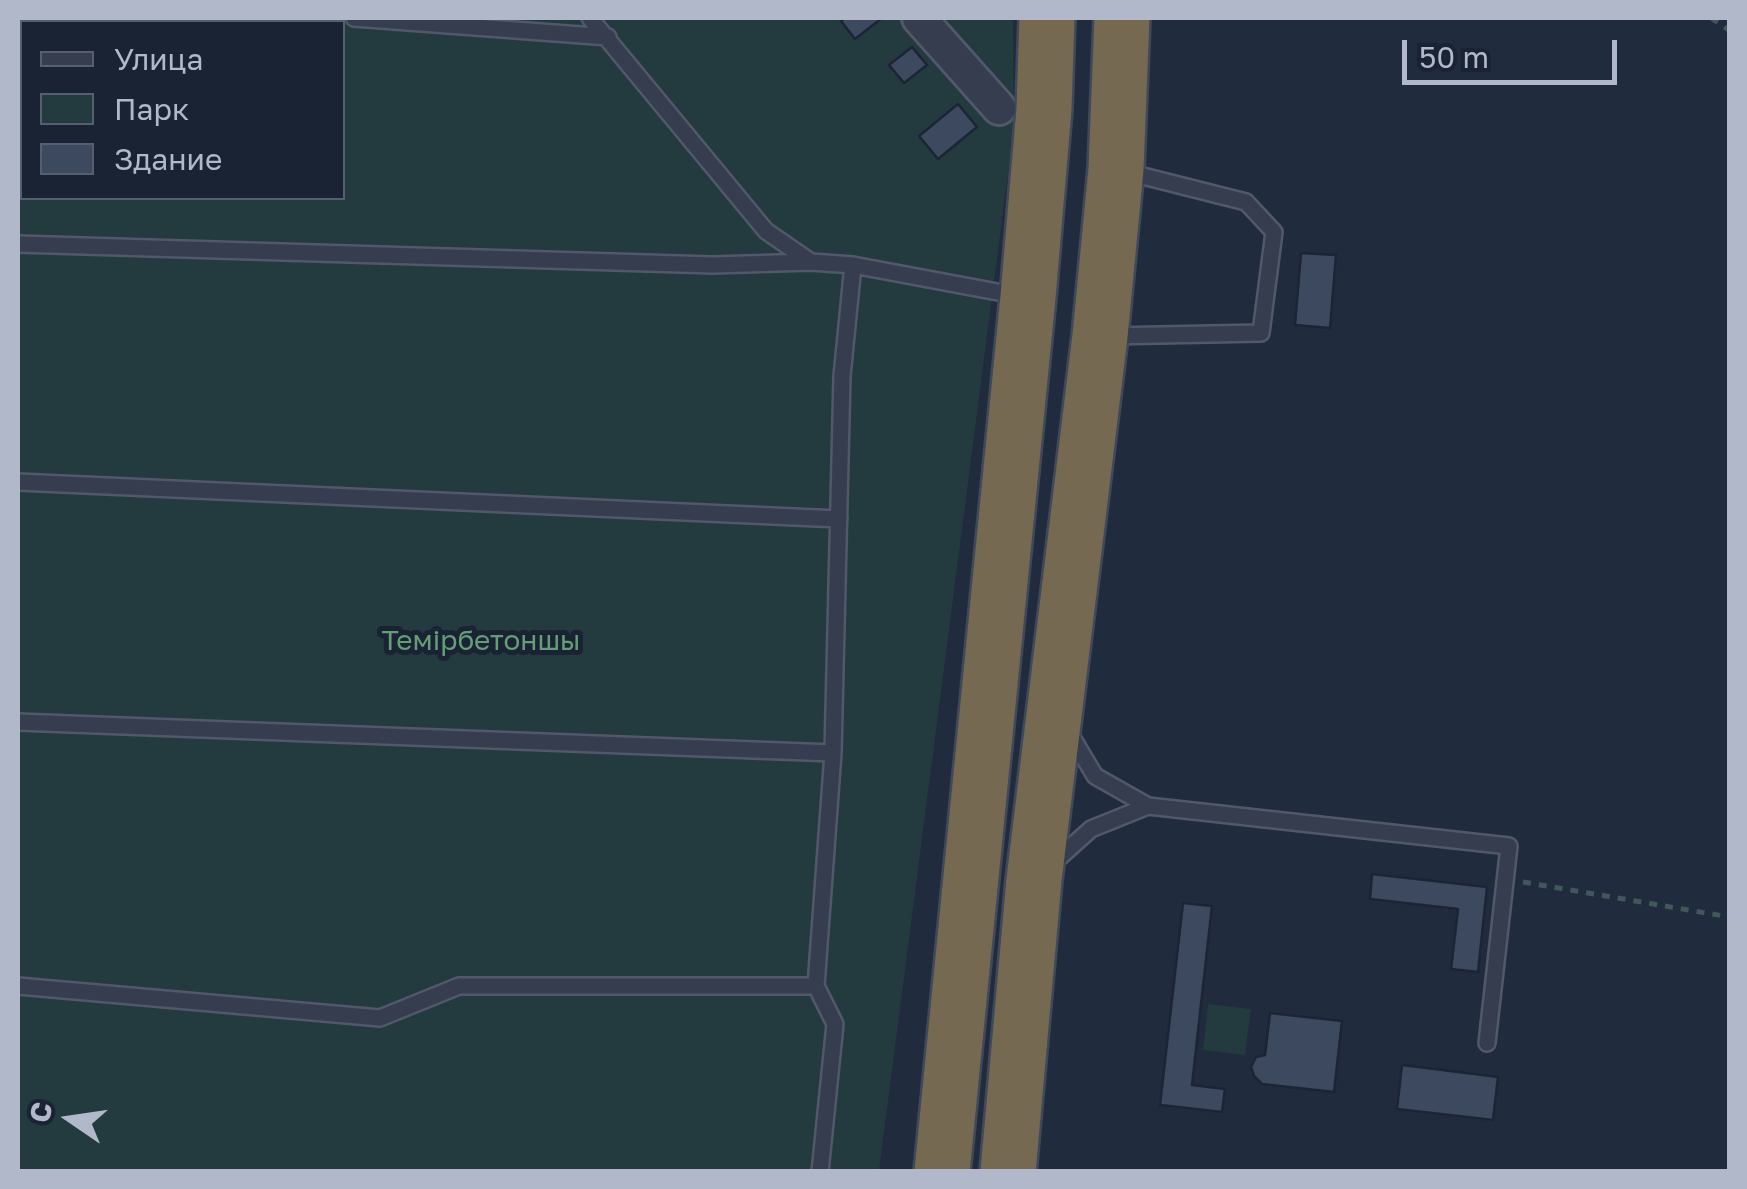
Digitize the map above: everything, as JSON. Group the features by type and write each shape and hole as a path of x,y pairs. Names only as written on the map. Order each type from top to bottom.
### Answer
{"highway":[{"path":"942,1172 1028,297 1044,109 1047,18"},
{"path":"1008,1172 1034,880 1100,336 1116,170 1122,18"}],"street":[{"path":"919,18 999,108"}],"lane":[{"path":"354,18 608,37"},
{"path":"590,18 766,231 811,262"},
{"path":"1100,336 1261,334 1274,232 1246,202 1116,170"},
{"path":"18,244 714,265 811,262 1028,297"},
{"path":"820,1172 835,1024 816,986 833,754 842,376 853,266"},
{"path":"18,482 838,519"},
{"path":"1054,708 1096,776 1148,806 1509,846 1487,1042"},
{"path":"18,722 833,754"},
{"path":"1034,880 1091,829 1148,806"},
{"path":"18,986 380,1018 459,986 816,986"}],"path":[{"path":"1711,18 1730,31"},
{"path":"1506,879 1730,917"}],"green space":[{"name":"Темірбетоншы","path":"18,18 1013,18 1014,127 879,1171 18,1171"},
{"path":"1208,1004 1251,1009 1245,1055 1203,1050"}],"building":[{"path":"882,18 855,39 841,21"},
{"path":"912,47 927,65 904,83 889,65"},
{"path":"958,104 977,127 938,159 919,136"},
{"path":"1301,253 1336,255 1330,328 1295,325"},
{"path":"1372,874 1487,887 1478,972 1451,969 1458,909 1370,899"},
{"path":"1183,903 1212,906 1192,1085 1225,1089 1222,1112 1160,1105"},
{"path":"1270,1013 1342,1021 1334,1092 1262,1084 1254,1076 1251,1067 1256,1057 1265,1055"},
{"path":"1402,1065 1498,1077 1493,1120 1397,1109"}]}
